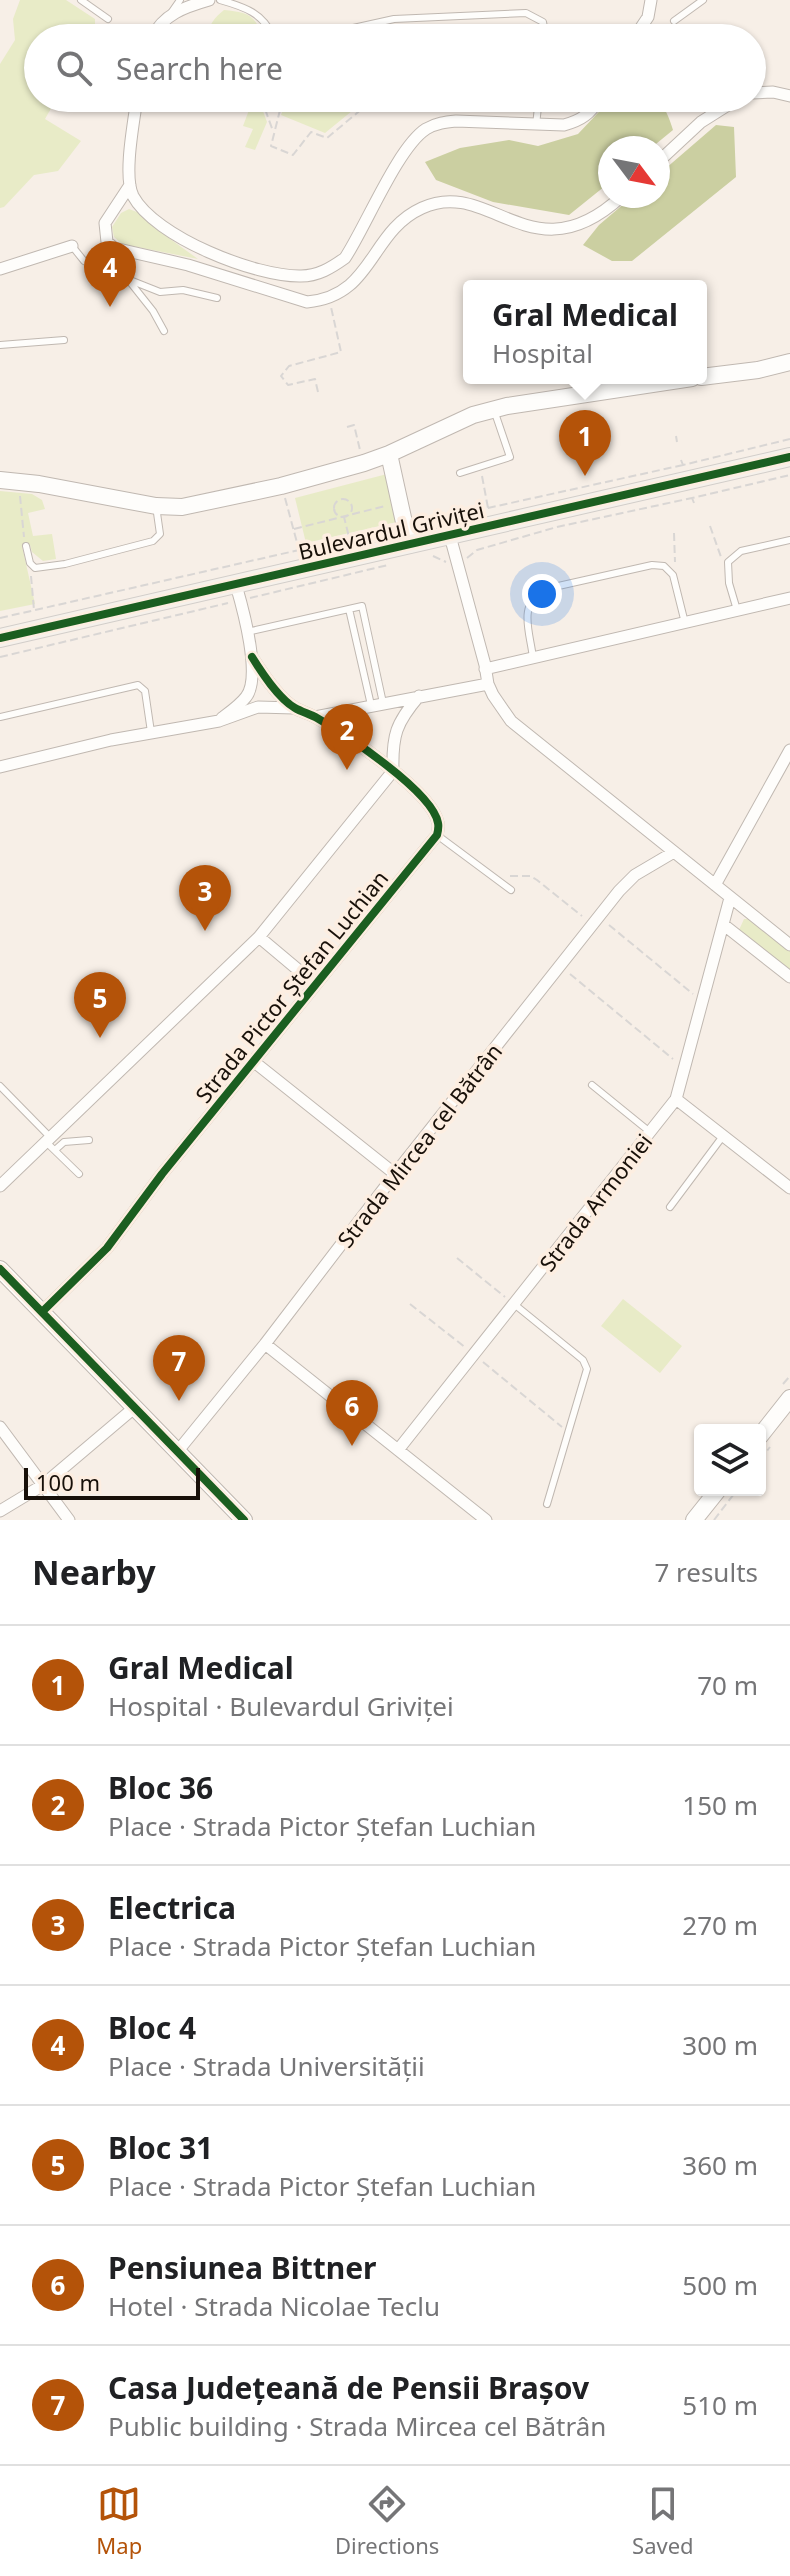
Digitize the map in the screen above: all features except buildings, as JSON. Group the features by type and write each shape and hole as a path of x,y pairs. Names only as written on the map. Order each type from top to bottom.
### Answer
{"main road":[{"name":"Bulevardul Griviței","path":"0,638 40,638 236,585 554,509 790,457"}],"street":[{"path":"161,24 209,0"},
{"path":"643,24 651,0"},
{"path":"766,92 790,96"},
{"path":"136,112 130,185 134,197 142,206 172,233 196,248 266,272 293,276 317,274 345,258 412,141 425,130 439,123 456,121 564,125 579,121 591,112"},
{"path":"670,151 701,122 717,112"},
{"path":"130,185 105,223 107,242 114,248 188,265 307,302 340,294 354,282 396,226 408,215 441,201 461,203 524,226 543,229 564,229 583,224 609,208"},
{"path":"0,269 72,246"},
{"path":"707,376 758,370 790,362"},
{"path":"0,480 156,506 182,507 281,486 389,454 442,428 494,410 651,384"},
{"path":"389,454 409,545"},
{"path":"450,536 488,684 511,721 790,945"},
{"path":"236,585 252,657 252,703 262,708 294,708"},
{"path":"485,669 790,598"},
{"path":"252,657 266,680 294,708 315,717 393,771 423,798 436,816 439,825 437,835"},
{"path":"219,721 256,682 266,680"},
{"path":"315,717 488,684"},
{"path":"0,767 111,740 219,721 274,703 277,693"},
{"path":"0,1186 51,1143 259,937 393,771 394,736 404,713 419,696"},
{"path":"715,885 790,750"},
{"name":"Strada Pictor Ștefan Luchian","path":"42,1312 107,1248 162,1174 437,835"},
{"name":"Strada Mircea cel Bătrân","path":"177,1452 265,1344 595,920 626,883 674,852"},
{"path":"730,898 676,1099 790,1188"},
{"path":"724,925 790,977"},
{"name":"Strada Pictor Ștefan Luchian","path":"259,937 315,984"},
{"path":"253,1061 395,1174"},
{"name":"Strada Armoniei","path":"398,1450 676,1099"},
{"path":"3,1278 42,1312 244,1520"},
{"path":"265,1344 486,1520"},
{"path":"766,1428 790,1398"},
{"path":"0,1511 43,1485 134,1408"},
{"path":"0,1427 69,1520"},
{"path":"694,1520 713,1496"}],"lane":[{"path":"81,0 108,19"},
{"path":"169,20 180,0"},
{"path":"220,0 248,8 264,24"},
{"path":"674,21 703,0"},
{"path":"371,24 394,19 526,13 543,24"},
{"path":"536,125 537,112"},
{"path":"72,246 84,261 160,292 183,290 217,298"},
{"path":"128,279 164,331"},
{"path":"0,345 64,340"},
{"path":"460,473 510,457 494,410"},
{"path":"26,546 30,563 35,568 65,564 153,541 160,534 156,506"},
{"path":"737,611 729,583 728,562 741,551 790,540"},
{"path":"533,658 527,614 534,595 545,589 652,565 664,566 673,575 685,623"},
{"path":"247,632 362,606 377,704"},
{"path":"349,609 377,704"},
{"path":"0,717 138,685 145,691 151,733"},
{"path":"437,835 511,890"},
{"path":"592,1085 650,1132"},
{"path":"0,1086 79,1174"},
{"path":"670,1207 723,1136"},
{"path":"51,1143 89,1140"},
{"path":"514,1304 583,1360 587,1369 547,1504"}],"path":[{"path":"169,20 176,24"},
{"path":"266,112 274,132"},
{"path":"279,112 271,146 293,155 311,132 327,138 358,112"},
{"path":"318,392 315,379 288,385 281,376 289,366 341,352 329,298"},
{"path":"347,427 354,425 360,447"},
{"path":"676,436 677,442"},
{"path":"0,618 404,523 488,508 790,439"},
{"path":"681,460 683,465"},
{"path":"480,467 488,508"},
{"path":"456,560 469,558 477,550 557,527 693,500 790,475"},
{"path":"19,482 26,546"},
{"path":"281,486 299,550"},
{"path":"341,499 347,500 352,507 344,517 338,516 333,508 341,499"},
{"path":"679,501 680,506"},
{"path":"293,530 400,502"},
{"path":"344,517 349,537"},
{"path":"710,526 718,555 728,562"},
{"path":"673,575 676,554 674,533"},
{"path":"30,563 40,638"},
{"path":"493,878 530,876 595,920 702,1002"},
{"path":"560,966 684,1068"},
{"path":"457,1258 514,1304"},
{"path":"410,1304 569,1432"},
{"path":"714,1520 732,1496"}],"green space":[{"path":"20,0 66,0 95,19 95,24 24,24 24,112 49,112 45,119 81,141 58,171 34,175 0,208 0,64 15,40 13,19"},
{"path":"224,10 242,13 257,24 212,24"},
{"path":"248,112 263,112 267,122 255,150 245,147 253,129 243,126"},
{"path":"282,112 351,112 325,133 281,115"},
{"path":"599,112 666,112 673,130 666,136 598,136 598,192 569,215 493,202 436,180 425,162 460,148 509,140 538,146 578,134"},
{"path":"716,125 734,127 736,177 632,261 612,261 583,245 599,225 619,208 670,208 670,165"},
{"path":"129,209 142,214 198,259 122,244 114,237 112,227 121,213"},
{"path":"387,474 397,522 306,543 295,498"},
{"path":"0,491 32,494 42,500 45,509 28,513 33,536 52,534 56,559 43,561 32,552 30,545 22,546 35,604 0,611"},
{"path":"744,919 749,919 790,949 790,973 739,930"},
{"path":"623,1299 682,1346 660,1373 601,1326"}],"cycle path":[{"path":"0,638 790,457"},
{"path":"42,1312 107,1248 162,1174 437,835 438,823 433,810 405,780 347,737 289,704 252,657"},
{"path":"0,1269 244,1520"}],"place":[{"name":"Bloc 4","path":"110,307"},
{"name":"Gral Medical","path":"585,476"},
{"name":"Bloc 36","path":"347,770"},
{"name":"Electrica","path":"205,931"},
{"name":"Bloc 31","path":"100,1038"},
{"name":"Casa Județeană de Pensii Brașov","path":"179,1401"},
{"name":"Pensiunea Bittner","path":"352,1446"}]}
